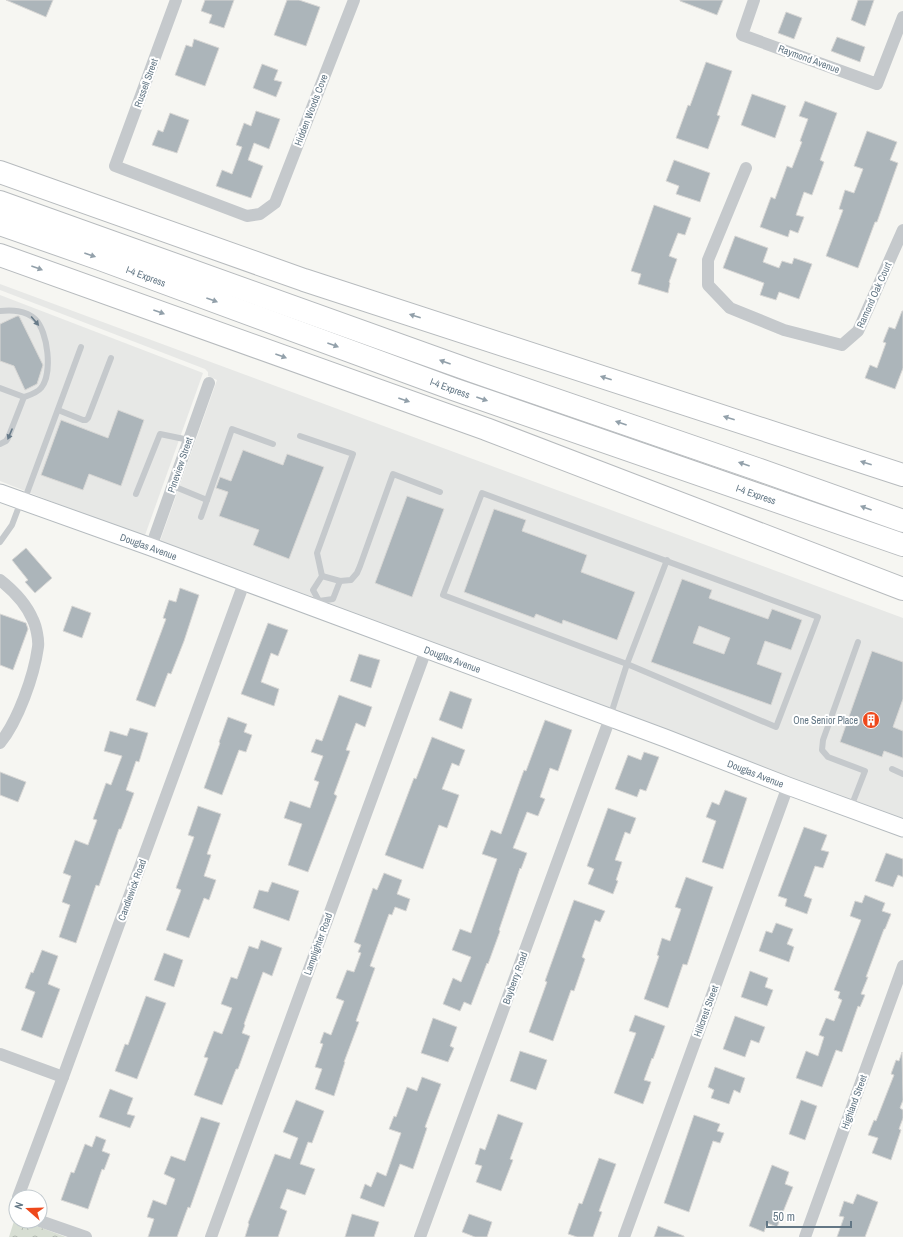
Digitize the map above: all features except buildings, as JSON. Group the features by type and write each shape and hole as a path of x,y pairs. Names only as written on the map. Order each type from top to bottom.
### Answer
{"highway":[{"path":"0,172 304,280 903,475"},
{"name":"I-4 Express","path":"0,202 464,369 758,469 903,521"},
{"name":"I-4 Express","path":"0,224 100,259 453,389 903,545"},
{"path":"0,255 486,429 903,589"}],"main road":[{"name":"Douglas Avenue","path":"0,493 244,583 318,605 426,650 903,828"}],"street":[{"name":"Russell Street","path":"176,0 115,166 247,216 260,214"},
{"name":"Hidden Woods Cove","path":"260,214 275,202 354,0"},
{"name":"Raymond Avenue","path":"754,0 742,35 877,84 903,17"},
{"name":"Ramond Oak Court","path":"746,168 708,260 708,286 730,308 784,330 842,345 858,331 903,230"},
{"name":"Pineview Street","path":"151,548 209,383"},
{"path":"0,580 18,595 33,620 38,645 28,688 9,732 0,743"},
{"name":"Candlewick Road","path":"21,1189 244,583"},
{"name":"Lamplighter Road","path":"211,1237 426,650"},
{"name":"Bayberry Road","path":"420,1237 610,718"},
{"name":"Hillcrest Street","path":"624,1237 788,786"},
{"name":"Highland Street","path":"805,1237 903,966"},
{"path":"0,1054 63,1077"},
{"path":"48,1224 86,1237"}],"lane":[{"path":"0,311 18,311 28,314 36,319 44,335 48,364 46,377 41,388 34,393 24,397 0,388"},
{"path":"0,542 12,525 22,501 58,410 81,346"},
{"path":"58,410 86,420 111,358"},
{"path":"0,444 8,438 24,397"},
{"path":"201,517 232,429 272,444"},
{"path":"136,494 160,434 189,440"},
{"path":"300,436 353,454 317,553 322,576 313,590 318,605 333,599 340,581"},
{"path":"322,576 340,581 351,580 357,573 393,474 440,492"},
{"path":"173,486 207,500"},
{"path":"482,493 818,617 776,727 627,664 443,595 482,493"},
{"path":"610,718 627,664 667,560"},
{"path":"851,809 865,772 828,757 822,750 823,740 858,642"},
{"path":"892,769 903,774"}],"shaded area":[{"path":"0,284 903,618 903,821 159,544 217,380 208,376 208,372 205,369 0,290"},
{"path":"0,295 203,373 144,538 0,481"}],"green space":[{"path":"12,1229 44,1229 66,1237 9,1237"}],"place":[{"name":"One Senior Place","path":"871,720"}]}
